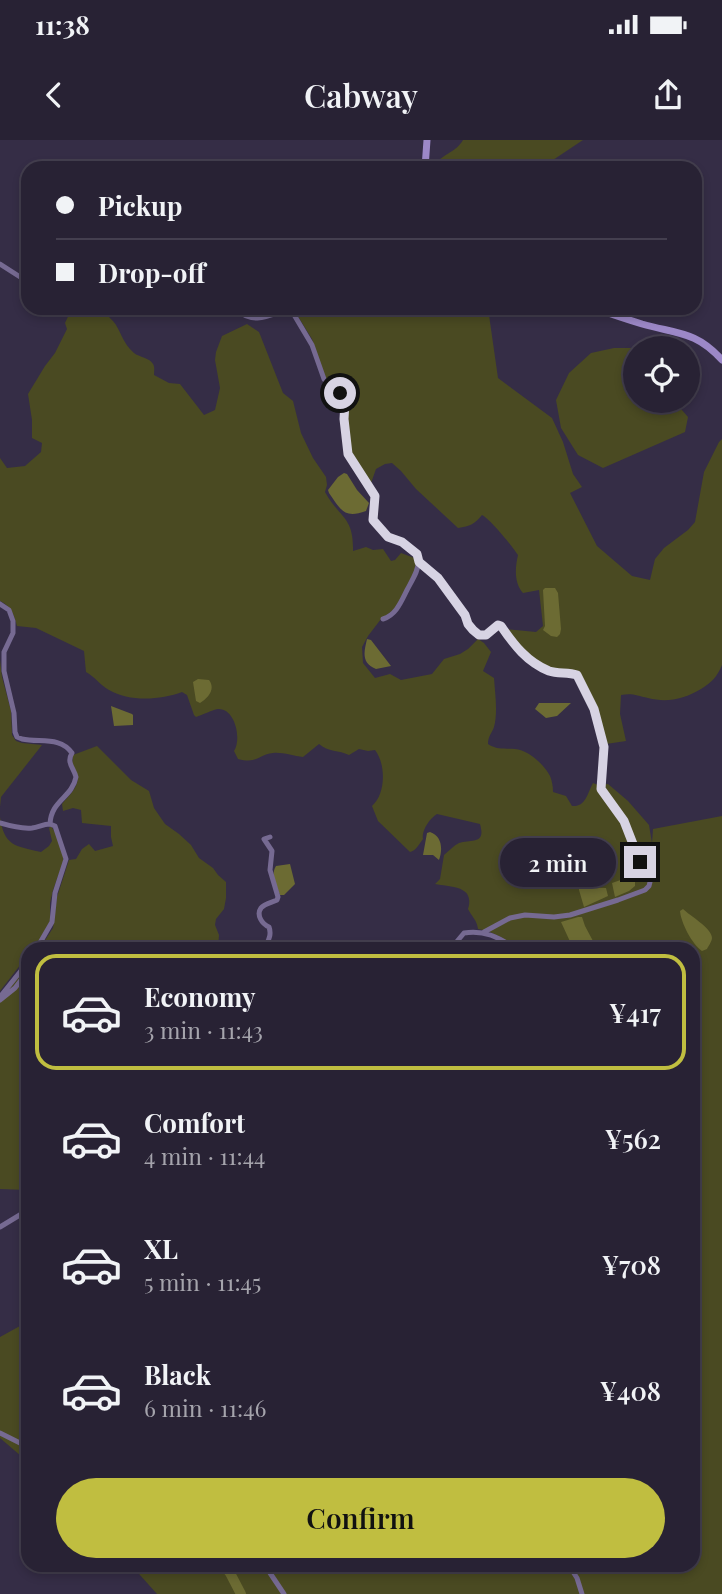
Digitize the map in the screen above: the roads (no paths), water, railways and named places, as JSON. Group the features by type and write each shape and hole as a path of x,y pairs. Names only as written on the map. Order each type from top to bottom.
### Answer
{"street":[{"path":"426,161 427,140"},
{"path":"0,264 21,278"},
{"path":"242,315 257,318 272,315"},
{"path":"293,315 312,345 324,379 332,389 340,393 345,402 348,454 375,496 373,520 388,537 402,542 417,554 417,571 399,607 383,619"},
{"path":"615,315 689,335 709,346 722,360"},
{"path":"419,562 438,578 465,615 468,624 479,635 486,635 498,625 501,626 516,649 533,662 549,671 577,675 594,709 604,747 601,789 624,821 650,882 645,890 586,911 554,917 525,915 510,918 484,932"},
{"path":"0,604 9,610 14,627 4,653 4,671 14,713 15,733 17,737 28,741 56,741 72,751 70,763 75,772 75,782 53,808 50,824"},
{"path":"0,824 27,828 50,824 55,826 65,853 66,859 55,893 52,922 40,942"},
{"path":"268,942 269,927 263,924 260,912 262,907 278,897 270,870 272,851 264,839 270,837"},
{"path":"456,942 464,933 484,932 505,942"},
{"path":"0,998 21,971"},
{"path":"0,998 21,980"},
{"path":"0,1227 21,1214"},
{"path":"0,1433 21,1444"},
{"path":"269,1572 284,1594"},
{"path":"573,1572 582,1594"}],"waterway":[{"path":"229,1572 241,1594"}]}
